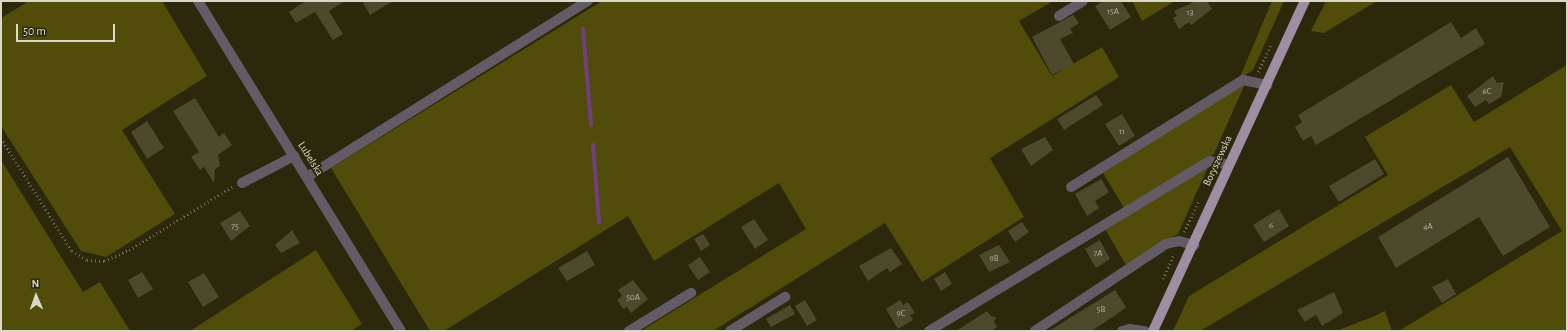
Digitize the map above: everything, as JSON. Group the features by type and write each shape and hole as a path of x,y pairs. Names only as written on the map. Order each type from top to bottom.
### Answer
{"main road":[{"name":"Boryszewska","path":"1153,331 1305,1"}],"street":[{"name":"Lubelska","path":"198,1 401,331"},
{"path":"307,177 588,1"},
{"path":"1059,16 1083,1"},
{"path":"1071,187 1243,80 1267,84"},
{"path":"242,183 294,156"},
{"path":"929,331 1210,161 1229,165"},
{"path":"1035,331 1166,244 1179,242 1194,244"},
{"path":"629,331 691,293"},
{"path":"730,331 785,297"},
{"path":"1122,331 1145,331"}],"path":[{"path":"1,138 72,251 87,260 104,261 129,250 230,188 242,183"}],"shaded area":[{"path":"29,1 162,1 207,76 122,130 175,214 106,257 81,251 1,126 1,18"},
{"path":"602,1 1053,1 1019,21 1052,76 1102,47 1119,77 990,158 1024,217 922,282 885,223 713,331 641,331 806,229 779,183 654,261 628,216 444,331 430,331 331,168"},
{"path":"1132,1 1175,1 1142,21"},
{"path":"1272,1 1284,1 1253,70 1239,79"},
{"path":"1326,1 1377,1 1324,33 1311,31"},
{"path":"1567,65 1567,331 1399,331 1562,231 1510,147 1200,331 1173,331 1189,296 1388,175 1365,137 1451,85 1474,122"},
{"path":"1241,86 1244,86 1214,154 1124,208 1103,173"},
{"path":"1,160 83,292 100,282 130,331 1,331"},
{"path":"1208,167 1178,234 1126,265 1105,229"},
{"path":"316,250 362,324 351,331 190,331"},
{"path":"1385,311 1392,331 1336,331 1372,317"}],"building":[{"path":"306,1 345,1 329,11 343,34 333,40 315,12 296,23 289,12"},
{"path":"362,1 393,1 370,15"},
{"path":"1104,1 1121,1 1131,17 1110,30 1095,6"},
{"path":"1196,1 1207,1 1212,9 1191,25 1189,22 1179,29 1173,18 1177,16 1174,11"},
{"path":"1073,15 1079,23 1070,29 1073,33 1060,39 1074,64 1052,75 1032,37"},
{"path":"1451,22 1461,38 1476,28 1485,44 1316,145 1311,136 1303,141 1295,127 1302,122 1298,115"},
{"path":"1493,76 1497,83 1504,82 1501,97 1489,104 1486,100 1475,107 1467,96"},
{"path":"1096,95 1103,105 1064,130 1057,119"},
{"path":"195,98 219,137 224,133 232,145 218,155 220,166 215,169 214,183 204,167 200,170 191,157 199,152 173,111"},
{"path":"1122,114 1135,136 1119,146 1105,124"},
{"path":"147,121 164,148 147,159 131,132"},
{"path":"1045,137 1053,150 1031,166 1021,149"},
{"path":"1508,157 1550,227 1503,256 1479,217 1396,268 1378,237"},
{"path":"1375,159 1384,174 1339,202 1329,186"},
{"path":"1101,179 1109,192 1095,201 1099,208 1087,216 1075,194"},
{"path":"1279,209 1289,226 1264,242 1253,225"},
{"path":"240,211 250,226 231,241 220,223"},
{"path":"754,219 768,240 755,249 741,227"},
{"path":"1022,222 1029,232 1015,242 1008,231"},
{"path":"292,230 300,243 281,253 275,245"},
{"path":"703,234 710,245 701,251 694,239"},
{"path":"1100,240 1110,259 1096,268 1085,249"},
{"path":"999,245 1010,262 989,272 979,255"},
{"path":"891,248 902,264 890,272 887,268 868,281 859,266"},
{"path":"587,251 595,265 567,281 558,268"},
{"path":"700,257 710,272 698,280 688,265"},
{"path":"142,272 153,289 138,298 128,280"},
{"path":"945,272 952,284 941,291 934,279"},
{"path":"204,273 219,297 203,307 188,282"},
{"path":"1448,279 1456,294 1442,303 1432,287"},
{"path":"633,280 648,299 631,313 627,307 623,309 617,300 622,296 618,290"},
{"path":"1115,290 1126,307 1091,331 1049,331"},
{"path":"1334,292 1343,313 1322,326 1316,315 1305,322 1297,310"},
{"path":"805,300 817,320 807,326 795,306"},
{"path":"900,300 903,305 908,302 915,313 910,315 913,320 898,329 886,309"},
{"path":"790,305 795,314 771,327 766,319"},
{"path":"987,311 991,316 996,317 994,322 997,327 991,331 956,331"}],"waterway":[{"path":"583,29 591,125"},
{"path":"593,145 599,223"}]}
